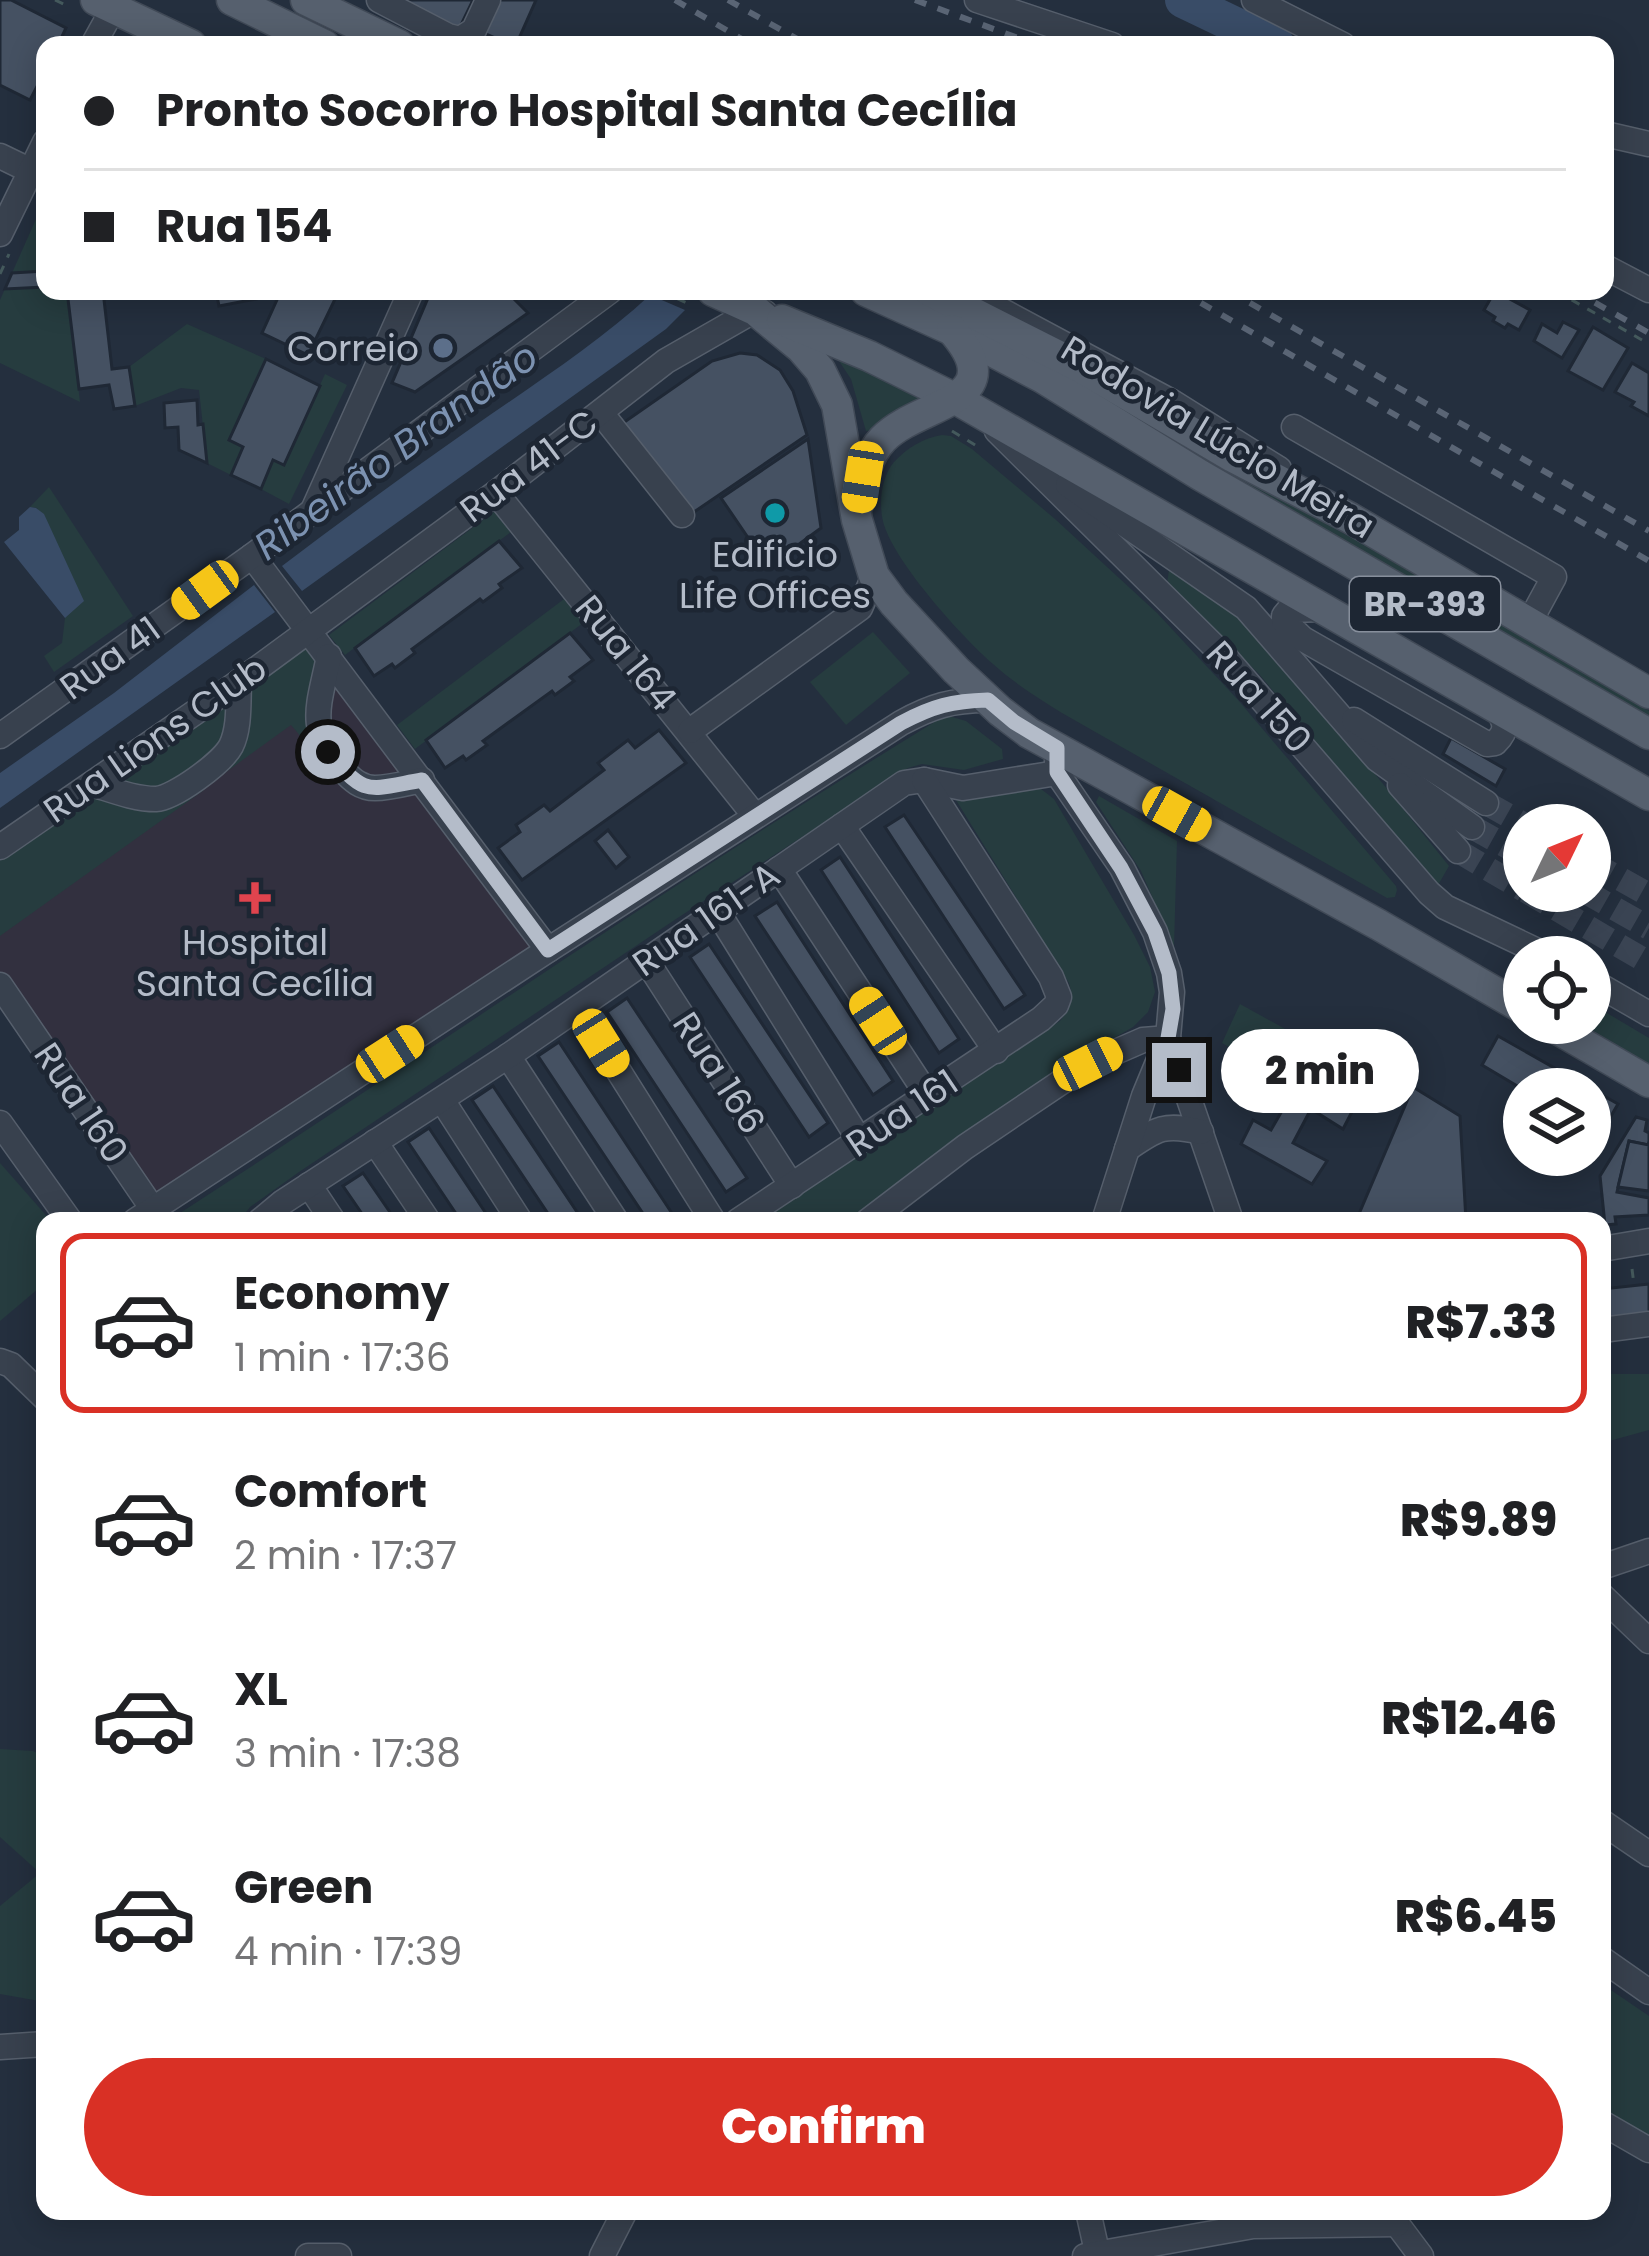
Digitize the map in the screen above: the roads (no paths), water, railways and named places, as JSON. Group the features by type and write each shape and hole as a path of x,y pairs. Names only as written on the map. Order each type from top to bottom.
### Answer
{"main road":[{"path":"232,0 306,36"},
{"path":"306,0 380,36"},
{"path":"109,3 173,36"},
{"path":"718,300 868,356 968,406 1649,795"},
{"name":"Rodovia Lúcio Meira","path":"886,300 1043,378 1200,475 1649,734"},
{"name":"Rodovia Lúcio Meira","path":"948,300 1082,368 1233,457 1350,518 1649,693"},
{"path":"760,312 801,348 827,381 837,405 856,520 882,590 988,700 1057,760 1379,926 1503,998"},
{"path":"952,330 974,365 968,406"},
{"path":"856,520 866,466 887,435 915,417 968,406"},
{"path":"1153,510 1172,480 1200,475"},
{"path":"1584,1044 1648,1081"}],"street":[{"path":"379,0 448,36"},
{"path":"465,36 474,30 488,0"},
{"path":"977,0 1085,36"},
{"path":"1254,0 1324,36"},
{"path":"96,36 109,3"},
{"path":"1614,136 1649,144"},
{"path":"0,156 31,170"},
{"path":"0,233 36,160"},
{"path":"1614,272 1649,290"},
{"path":"314,509 407,300"},
{"name":"Rua 41","path":"0,736 256,562 314,509 598,300"},
{"path":"982,300 1172,402 1350,518"},
{"name":"Rua 41-C","path":"309,630 683,350 760,312"},
{"name":"Rua 150","path":"968,406 1239,672 1419,884 1445,907 1506,936"},
{"path":"601,413 682,515"},
{"path":"1294,427 1553,577 1529,623"},
{"path":"1026,439 1067,484 1246,608 1458,850"},
{"name":"Rua 164","path":"496,493 755,816"},
{"path":"1150,542 1153,510"},
{"path":"256,562 548,950"},
{"path":"690,731 860,608 874,576"},
{"path":"1325,609 1289,610 1284,621 1303,639 1487,744 1499,740 1506,727 1497,707"},
{"name":"Rua Lions Club","path":"0,847 309,630"},
{"path":"328,656 317,718 328,752 361,786 422,780"},
{"path":"92,784 153,799 180,790 221,759 233,743 239,682"},
{"path":"157,1212 548,950 915,716 956,700 988,700"},
{"path":"1336,709 1486,803"},
{"path":"1377,758 1472,827"},
{"path":"924,780 963,788 1057,760 1155,932 1172,992 1168,1038 1107,1212"},
{"name":"Rua 161-A","path":"272,1212 904,783 924,780"},
{"name":"Rua 161","path":"752,1212 996,1051 1050,1012 1059,997 1052,977 924,780"},
{"path":"842,826 996,1051"},
{"path":"778,869 928,1096"},
{"path":"717,911 860,1142"},
{"name":"Rua 166","path":"646,960 791,1186"},
{"path":"1611,992 1649,1015"},
{"name":"Rua 160","path":"3,994 147,1212"},
{"path":"579,1007 707,1212"},
{"path":"1168,1038 1228,1212"},
{"path":"880,1212 964,1147 1088,1064 1143,1040 1168,1038"},
{"path":"508,1056 610,1212"},
{"path":"442,1100 514,1212"},
{"path":"0,1123 64,1212"},
{"path":"1127,1149 1166,1126 1201,1132"},
{"path":"375,1142 422,1212"},
{"path":"309,1185 327,1212"},
{"path":"1611,1247 1649,1241"},
{"path":"1611,1329 1649,1324"},
{"path":"0,1361 36,1387"},
{"path":"1611,1564 1649,1551"},
{"path":"1611,1605 1649,1641"},
{"path":"1611,1828 1649,1854"},
{"path":"1611,1966 1649,1992"},
{"path":"0,2048 36,2045"},
{"path":"1611,2128 1649,2150"},
{"path":"602,2256 621,2220"},
{"path":"1089,2220 1093,2255 1253,2226 1365,2220"},
{"path":"1403,2220 1420,2256"},
{"path":"308,2256 339,2256"}],"water":[{"path":"644,300 662,300 685,310 666,329 302,591 282,566 585,348"},
{"path":"30,507 44,514 84,601 65,618 4,542 19,530 19,517"},
{"path":"254,585 275,612 0,808 0,773"}],"waterway":[{"path":"1183,0 1258,36"}],"tunnel":[{"path":"1486,803 1503,813"},
{"path":"1472,827 1503,844"},
{"path":"1458,851 1503,878"},
{"path":"1611,874 1649,895"},
{"path":"1611,906 1649,928"},
{"path":"1562,912 1649,963"}],"railway":[{"path":"675,0 737,36"},
{"path":"728,0 792,36"},
{"path":"915,0 1013,36"},
{"path":"1196,300 1649,561"},
{"path":"1245,300 1649,531"},
{"path":"1590,300 1649,333"}],"place":[{"name":"Correio","path":"443,348"},
{"name":"Edificio Life Offices","path":"775,513"},
{"name":"Hospital Santa Cecília","path":"255,898"}],"water label":[{"name":"Ribeirão Brandão","path":"396,451"}]}
